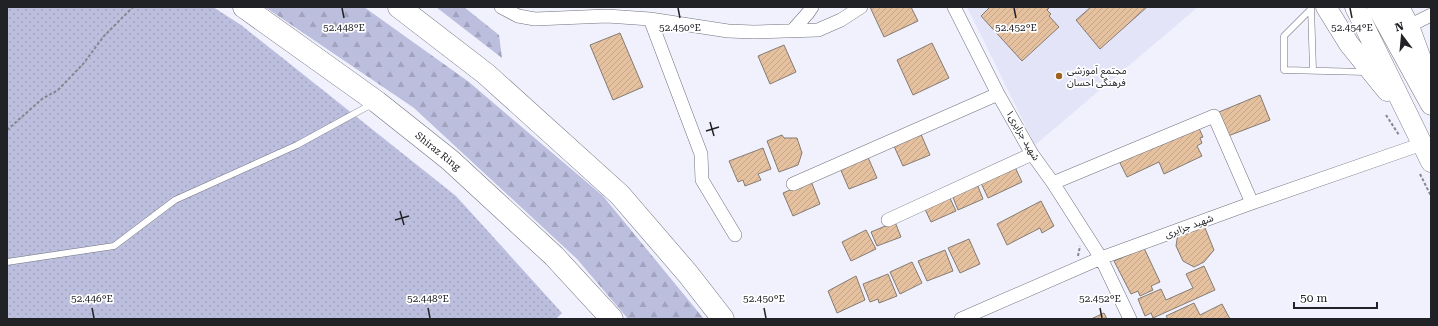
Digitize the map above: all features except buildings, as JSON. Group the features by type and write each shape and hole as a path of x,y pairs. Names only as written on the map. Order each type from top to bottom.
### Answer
{"highway":[{"name":"Shiraz Ring","path":"244,7 377,102 450,160 554,256 612,319"},
{"path":"399,7 486,74 620,195 688,274 724,319"}],"main road":[{"path":"1355,7 1431,162"},
{"path":"1377,7 1431,104"},
{"path":"1398,7 1409,26 1431,87"},
{"path":"1316,8 1349,44 1410,119"}],"street":[{"path":"501,7 518,16 535,19 607,16 650,19 728,31 754,32 818,30 841,20 861,7"},
{"path":"792,31 812,7"},
{"name":"شهید جزایری۱","path":"954,7 998,94 1032,154 1053,183 1101,258 1130,319"},
{"path":"1409,26 1431,15"},
{"path":"650,19 701,154 702,180 735,235"},
{"path":"794,184 998,94"},
{"path":"1053,183 1214,116 1252,203"},
{"name":"شهید جزایری","path":"961,319 1101,258 1252,203 1422,144"},
{"path":"888,220 1032,154"}],"lane":[{"path":"1316,8 1284,36 1284,70 1372,72"},
{"path":"1313,70 1316,8"},
{"path":"7,262 114,246 175,200 297,145 377,102"}],"path":[{"path":"7,130 42,100 58,90 83,64 104,36 134,7"},
{"path":"1078,257 1080,245"}],"shaded area":[{"name":"مجتمع آموزشی فرهنگی احسان","path":"967,7 1198,7 1035,145"}],"green space":[{"path":"7,7 213,7 241,25 456,196 562,313 556,319 7,319"},
{"path":"265,7 364,7 469,82 603,196 704,319 628,319 577,259 414,108"},
{"path":"436,7 464,7 499,35 502,58"}],"place":[{"name":"مجتمع آموزشی فرهنگی احسان","path":"1059,76"}]}
